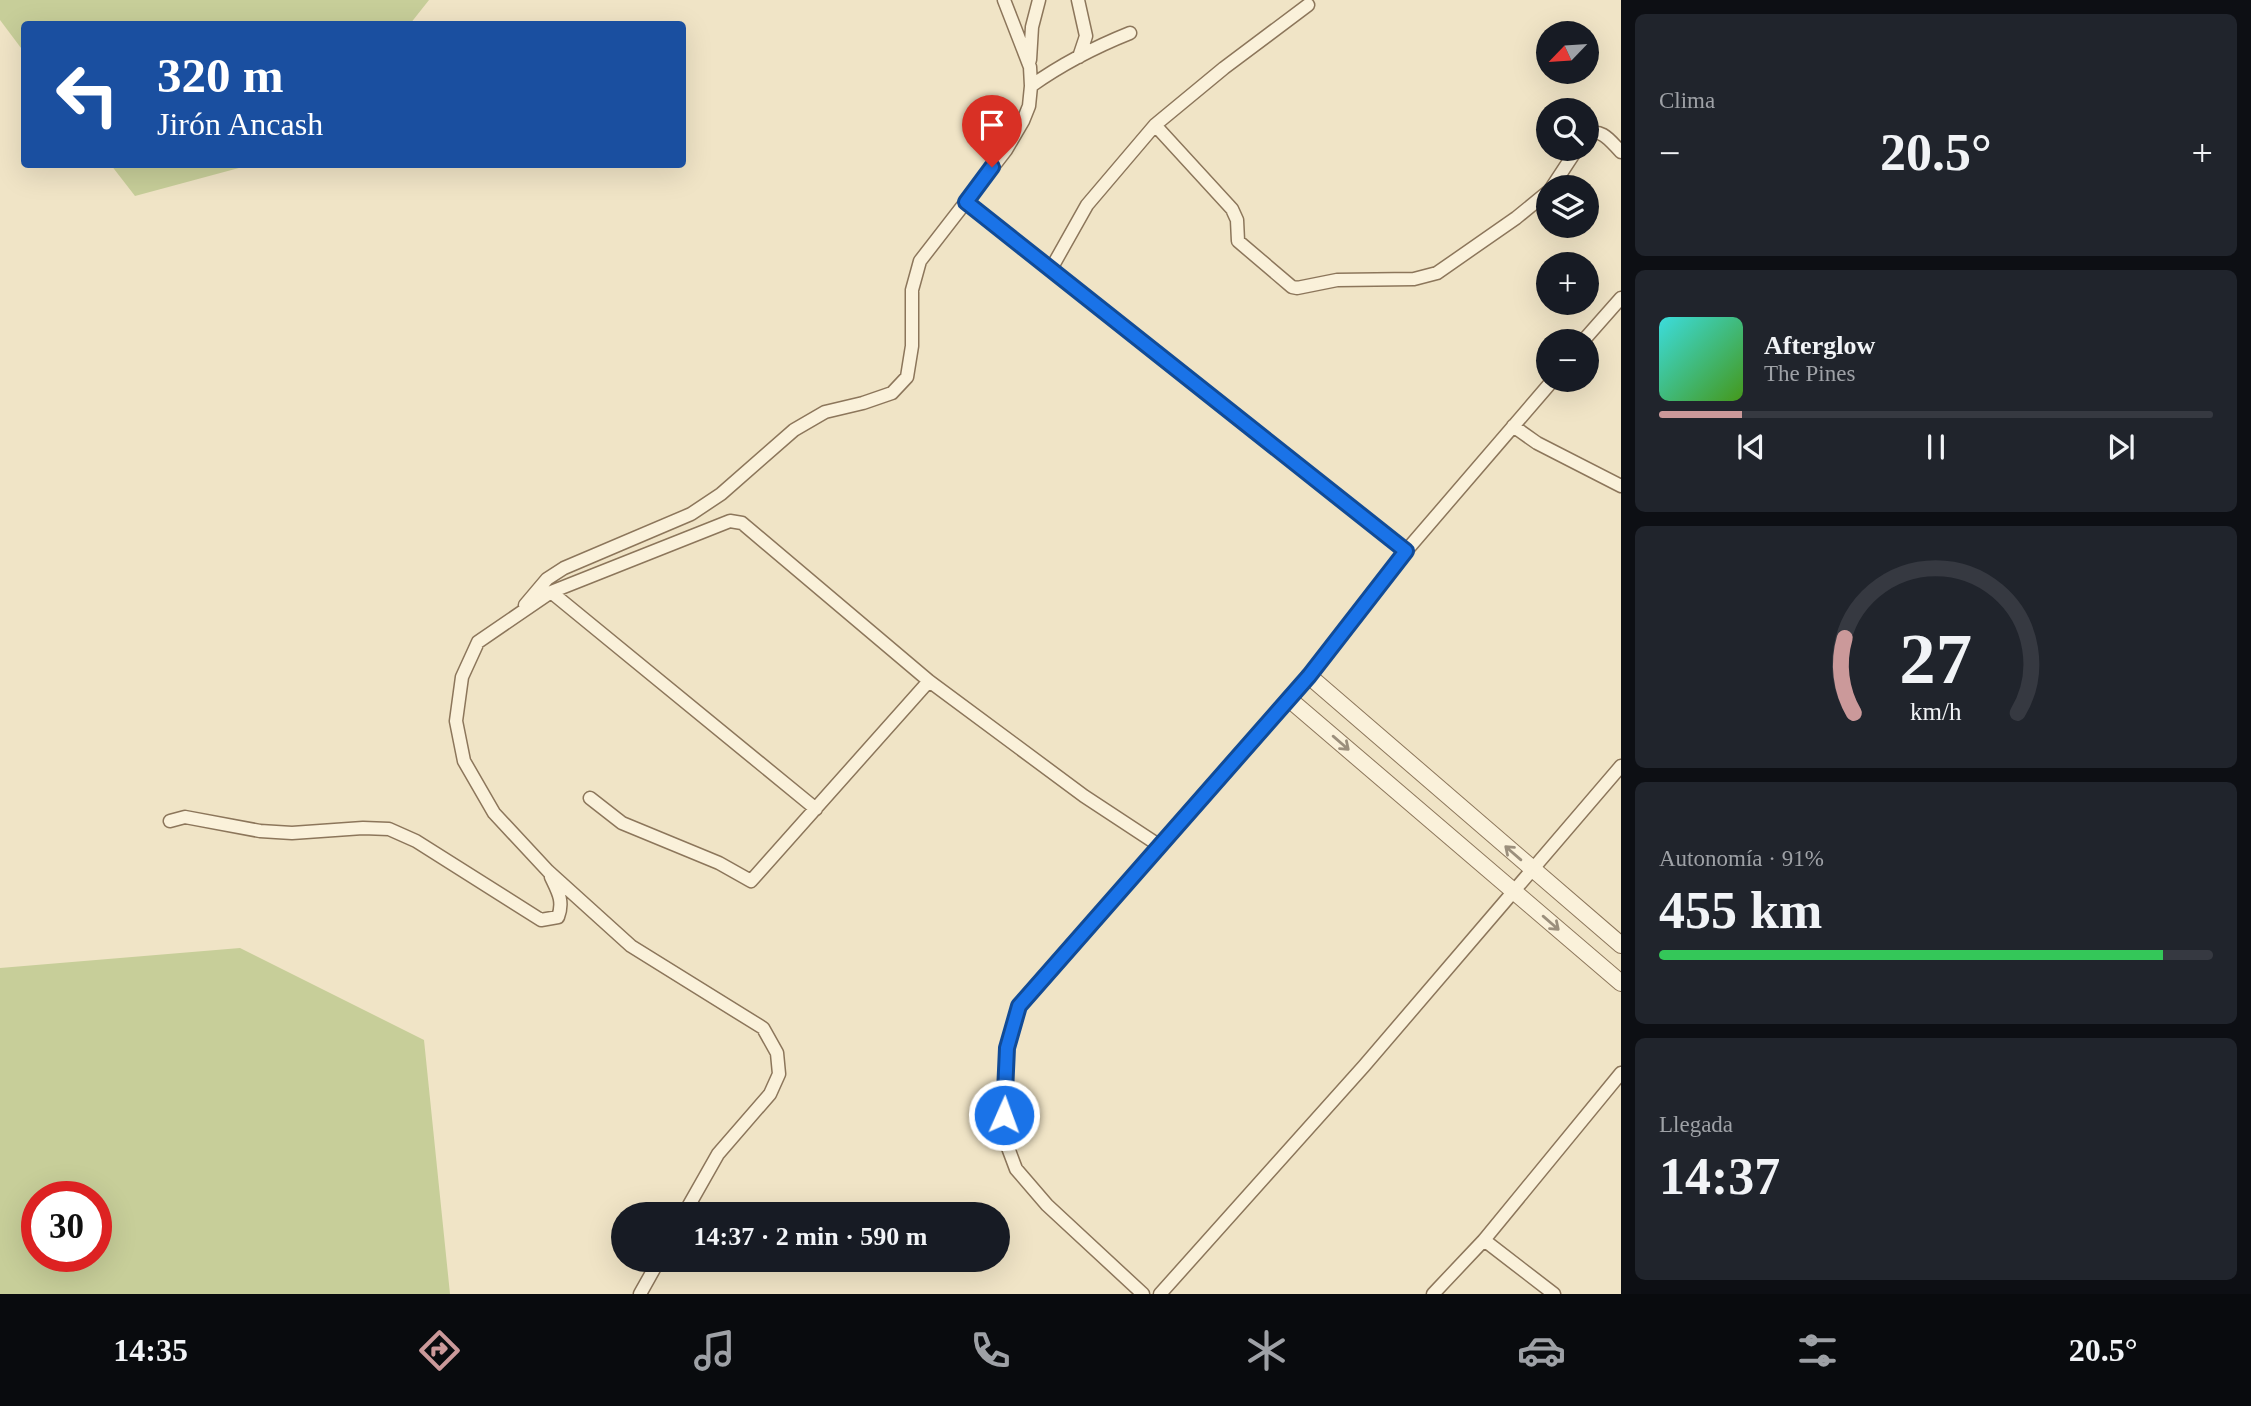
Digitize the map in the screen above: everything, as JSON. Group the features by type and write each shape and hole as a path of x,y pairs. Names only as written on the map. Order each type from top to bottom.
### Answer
{"street":[{"path":"1004,0 1030,67"},
{"path":"516,616 547,579 564,568 691,514 722,494 794,430 825,411 863,403 892,393 907,377 912,346 912,290 920,261 1006,150 1023,121 1029,106 1032,27 1039,0"},
{"path":"1078,0 1086,36 1078,58"},
{"path":"1051,269 1087,205 1154,125 1308,5"},
{"path":"1031,86 1098,45 1130,33"},
{"path":"1154,125 1232,209 1237,220 1238,241 1292,287 1337,280 1414,279 1437,273 1536,203"},
{"path":"1599,132 1621,152"},
{"path":"966,202 1406,551"},
{"path":"1594,329 1621,298"},
{"path":"1143,1294 1046,1205 1016,1169 1004,1137 1007,1048 1019,1006 1309,676 1406,551 1543,392"},
{"path":"1513,426 1536,443 1621,486"},
{"path":"691,1202 718,1154 770,1094 779,1074 778,1053 763,1028 631,946 548,871 494,813 464,761 456,721 462,677 478,642 551,592 730,521 742,523 929,681 1084,796 1160,846"},
{"path":"551,592 816,809"},
{"path":"1309,676 1621,945"},
{"path":"590,798 621,823 719,863 751,881 929,681"},
{"path":"1289,699 1621,983"},
{"path":"1165,1292 1245,1197 1364,1066 1534,870 1621,766"},
{"path":"170,821 185,817 292,834 363,828 389,829 416,841 541,920 558,917 562,907 560,896 548,871"},
{"path":"1433,1294 1484,1240 1621,1073"},
{"path":"1484,1240 1554,1294"},
{"path":"640,1294 652,1272"}],"green space":[{"path":"0,0 429,0 412,21 21,21 21,48 0,20"},
{"path":"113,168 239,168 135,196"},
{"path":"240,948 424,1040 450,1294 0,1294 0,968"}],"route":[{"path":"992,167 966,202 1406,551 1309,676 1019,1006 1007,1048 1004,1115"}]}
